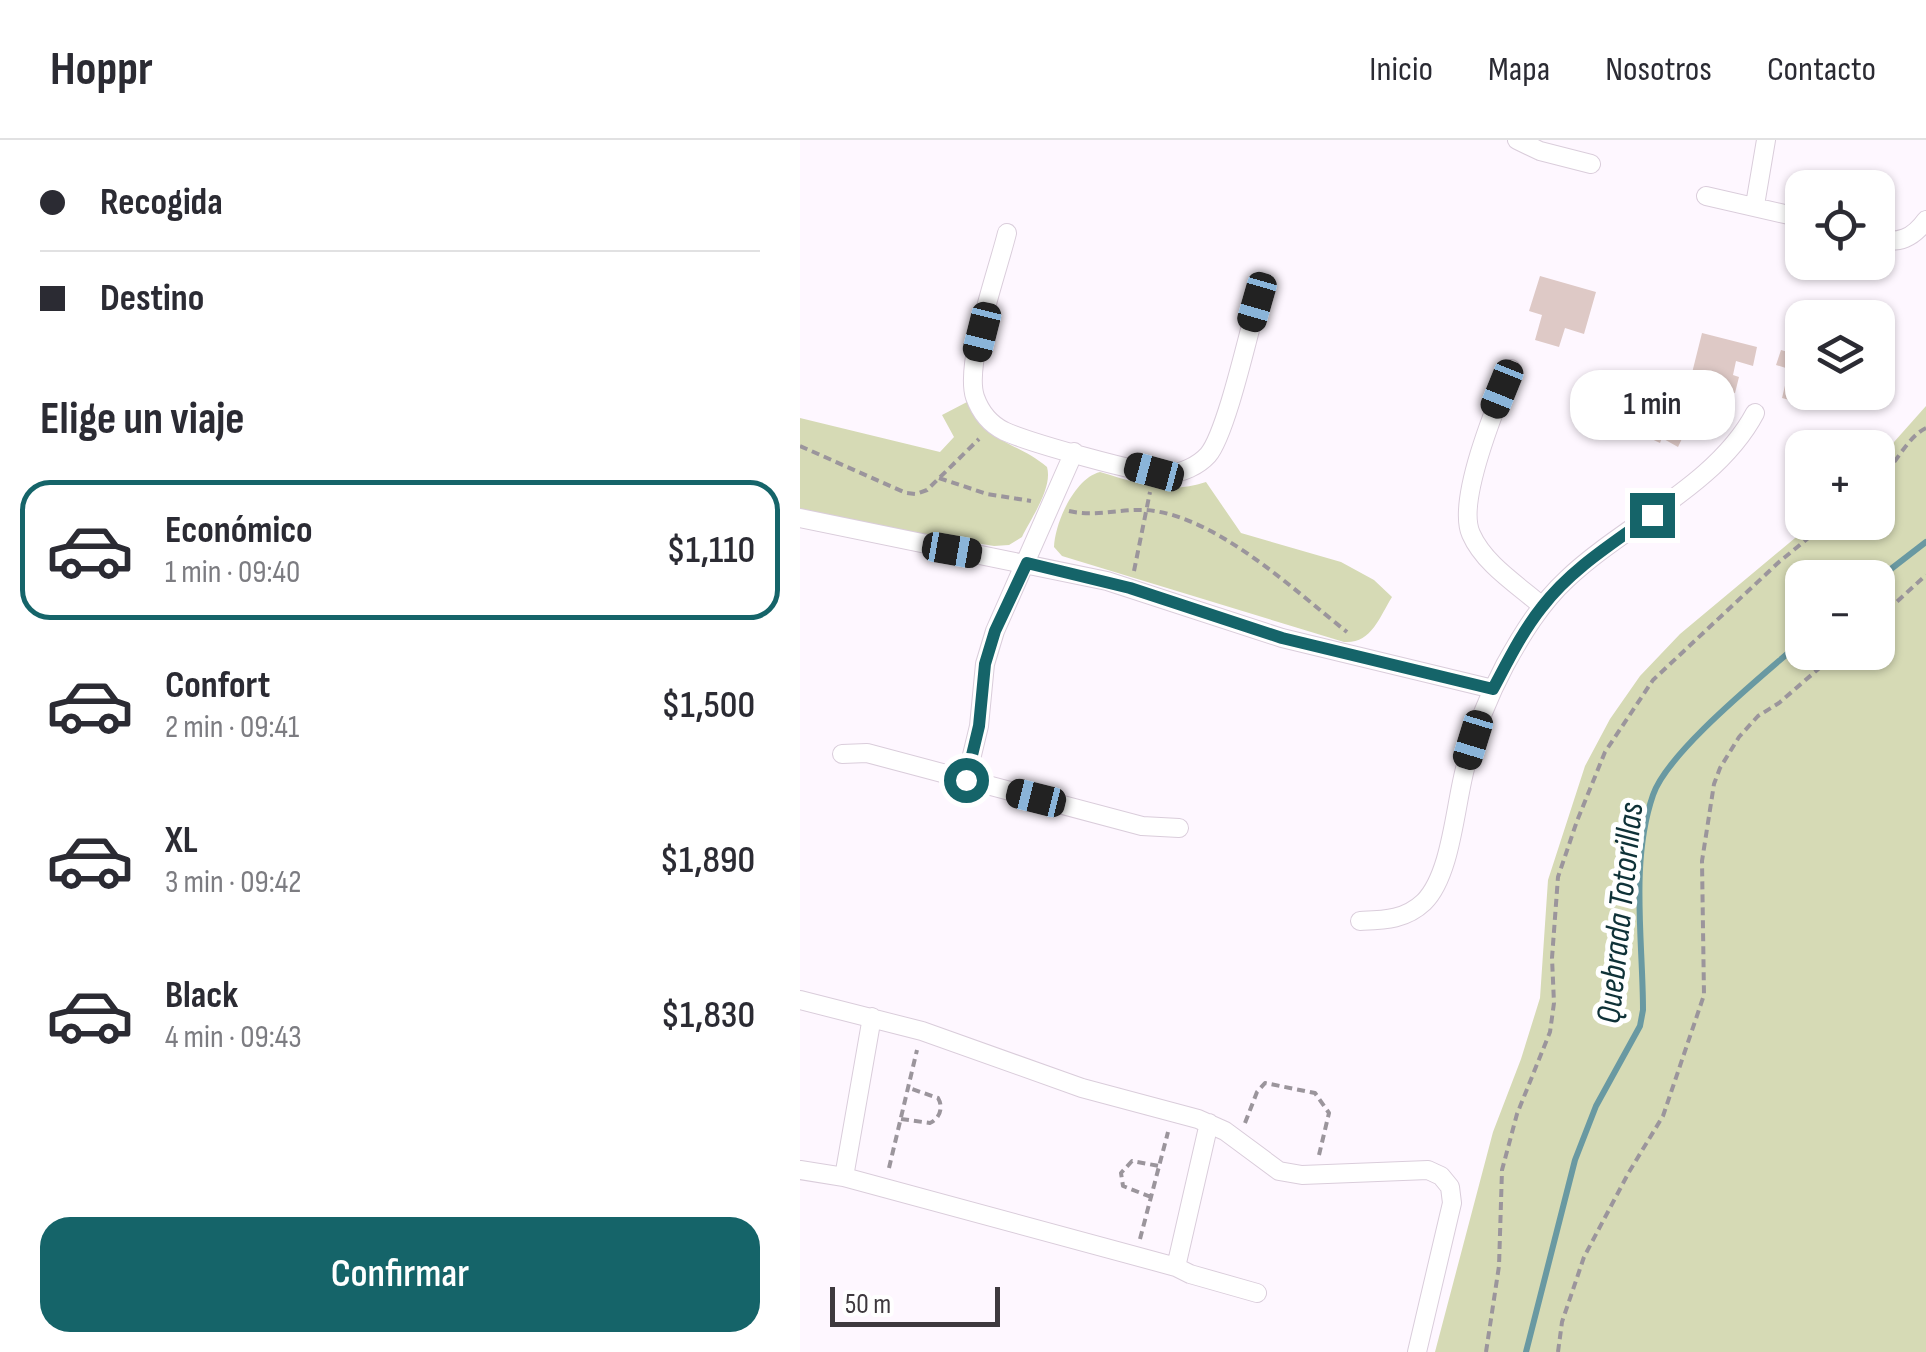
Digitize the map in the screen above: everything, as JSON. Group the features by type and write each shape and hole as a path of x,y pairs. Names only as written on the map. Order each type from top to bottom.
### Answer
{"street":[{"path":"1754,205 1766,140"},
{"path":"1523,141 1540,151 1590,164"},
{"path":"1706,196 1785,213"},
{"path":"1895,239 1905,239 1926,220"},
{"path":"1007,233 972,373 977,401 994,424 1005,431 1074,452 1154,472 1182,472 1202,461 1214,447 1257,302"},
{"path":"1511,369 1479,455 1467,522 1481,551 1542,606"},
{"path":"1360,921 1399,918 1423,903 1432,892 1443,868 1466,764 1493,689 1542,606 1585,563 1709,468 1756,413"},
{"path":"966,780 979,726 985,664 995,631 1074,452"},
{"path":"800,518 1027,563 1130,588 1249,628 1493,689"},
{"path":"842,754 866,753 1142,826 1179,828"},
{"path":"800,1000 922,1031 1082,1088 1209,1123 1240,1140 1279,1171 1315,1174 1411,1168 1435,1172 1450,1187 1450,1209 1417,1352"},
{"path":"844,1177 872,1017"},
{"path":"1176,1266 1209,1123"},
{"path":"800,1170 844,1177 1176,1266 1201,1278 1258,1293"}],"path":[{"path":"800,446 906,493 922,492 994,424"},
{"path":"1895,465 1919,431 1926,428"},
{"path":"1130,588 1154,472"},
{"path":"939,478 988,494 1088,515 1147,510 1197,524 1233,544 1350,634 1354,656"},
{"path":"1486,1352 1499,1266 1502,1170 1516,1114 1550,1032 1558,877 1576,821 1605,752 1653,680 1806,540"},
{"path":"1895,603 1926,575"},
{"path":"1558,1352 1562,1322 1584,1257 1663,1116 1704,996 1702,861 1720,768 1758,716 1817,670"},
{"path":"884,1188 922,1031"},
{"path":"1240,1140 1252,1102 1266,1083 1316,1093 1329,1114 1315,1174"},
{"path":"901,1119 930,1124 939,1115 938,1098 908,1088"},
{"path":"1136,1256 1172,1113"},
{"path":"1151,1197 1123,1186 1121,1174 1132,1161 1159,1166"}],"green space":[{"path":"967,402 982,426 1047,467 1044,493 1022,537 1009,545 994,546 837,520 800,510 800,418 940,452 954,437 942,415"},
{"path":"1926,406 1926,1352 1435,1352 1493,1132 1540,998 1548,880 1585,766 1610,719 1640,676 1680,634 1793,540 1895,540 1895,441"},
{"path":"1100,472 1166,487 1206,482 1241,533 1341,562 1374,580 1392,597 1368,634 1344,642 1062,556 1054,547 1062,514 1082,483"}],"building":[{"path":"1540,276 1596,292 1584,334 1565,328 1559,347 1535,340 1542,315 1529,311"},
{"path":"1702,333 1757,347 1753,366 1736,361 1733,375 1739,377 1735,393 1690,381"},
{"path":"1781,350 1785,351 1785,368 1776,365"},
{"path":"1659,380 1695,397 1687,413 1693,416 1678,447 1635,431"}],"waterway":[{"name":"Quebrada Totorillas","path":"1895,566 1926,542"},
{"name":"Quebrada Totorillas","path":"1526,1352 1575,1160 1596,1106 1640,1026 1640,874 1653,795 1677,757 1785,656"}],"route":[{"path":"966,780 979,726 985,664 1007,602 1027,563 1130,588 1282,638 1493,689 1517,643 1554,592 1585,563 1652,515"}]}
